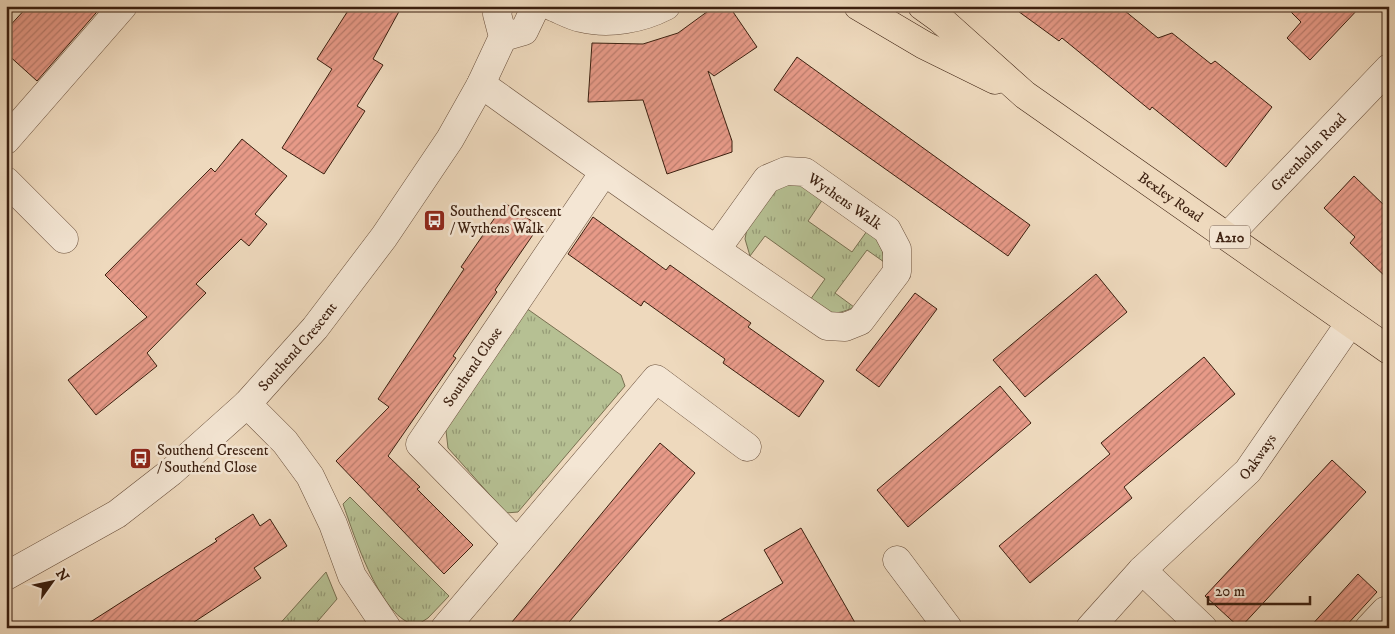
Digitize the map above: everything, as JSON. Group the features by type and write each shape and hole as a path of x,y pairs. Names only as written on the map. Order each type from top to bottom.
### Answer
{"main road":[{"name":"Bexley Road","path":"858,6 924,45 1025,95"},
{"name":"Bexley Road","path":"922,6 940,19 1025,95 1389,350"}],"street":[{"path":"6,140 123,6"},
{"path":"500,6 496,14 503,37 524,31 536,6"},
{"path":"552,6 581,18 617,21 652,13 666,6"},
{"name":"Southend Crescent","path":"6,576 117,514 171,472 248,404 315,328 355,277 420,186 481,84 503,37"},
{"name":"Greenholm Road","path":"1228,236 1389,68"},
{"name":"Wythens Walk","path":"481,84 604,172 716,250 827,326 845,327 860,321 897,272 897,249 887,230 804,172 786,171 767,179 716,250"},
{"name":"Southend Close","path":"517,543 420,444 604,172"},
{"path":"6,181 64,239"},
{"name":"Oakways","path":"1090,628 1142,570 1248,471 1350,323"},
{"path":"445,628 656,379 747,447"},
{"path":"248,404 285,442 310,476 333,524 352,576 386,628"},
{"path":"898,560 948,628"},
{"path":"1142,570 1203,628"}],"green space":[{"path":"801,183 823,199 808,221 852,252 867,231 878,241 882,248 884,262 867,250 835,293 854,307 847,310 836,313 826,311 810,300 825,279 765,236 750,256 745,239 748,223 772,192 785,184"},
{"path":"526,308 621,375 625,386 518,512 506,513 448,448 445,422"},
{"path":"350,497 449,596 428,618 417,625 404,620 392,609 371,575 343,504"},
{"path":"326,572 337,599 312,628 276,628"}],"building":[{"path":"28,6 102,6 37,81 6,53 6,30"},
{"path":"351,6 402,6 373,59 383,65 357,106 365,111 324,174 282,148 332,69 317,59"},
{"path":"715,6 729,6 757,47 714,76 708,71 732,141 732,152 667,174 643,100 588,102 592,43 643,44 678,33"},
{"path":"1011,6 1119,6 1158,38 1172,33 1211,64 1215,61 1272,107 1226,167 1152,107 1150,110 1062,38 1059,41"},
{"path":"1285,6 1361,6 1310,60 1287,38 1301,22"},
{"path":"797,57 1030,225 1008,256 774,90"},
{"path":"242,139 287,176 255,214 267,224 249,246 241,239 196,284 206,293 147,353 157,366 96,415 68,380 147,317 105,275 211,168 215,172"},
{"path":"1354,176 1389,210 1389,280 1350,243 1355,237 1324,208"},
{"path":"505,203 539,226 453,356 456,358 388,456 420,487 417,489 473,545 444,574 336,461 389,407 378,399 464,269 461,267"},
{"path":"593,217 666,270 670,265 751,323 748,327 824,381 799,417 723,363 725,359 644,301 641,306 568,254"},
{"path":"1096,274 1127,312 1025,397 993,360"},
{"path":"915,293 937,309 879,387 856,370"},
{"path":"1204,357 1235,394 1124,487 1132,498 1030,583 999,546 1110,454 1101,443"},
{"path":"1000,386 1031,423 908,527 877,490"},
{"path":"660,443 695,473 564,628 507,628"},
{"path":"1332,460 1366,492 1240,628 1205,596"},
{"path":"253,514 260,526 270,519 287,546 254,568 261,578 185,628 81,628 217,541 215,539"},
{"path":"801,528 858,628 708,628 783,583 764,550"},
{"path":"1358,574 1377,592 1344,628 1309,628"}],"place":[{"name":"Southend Crescent / Wythens Walk","path":"434,220"},
{"name":"Southend Crescent / Southend Close","path":"141,459"}]}
